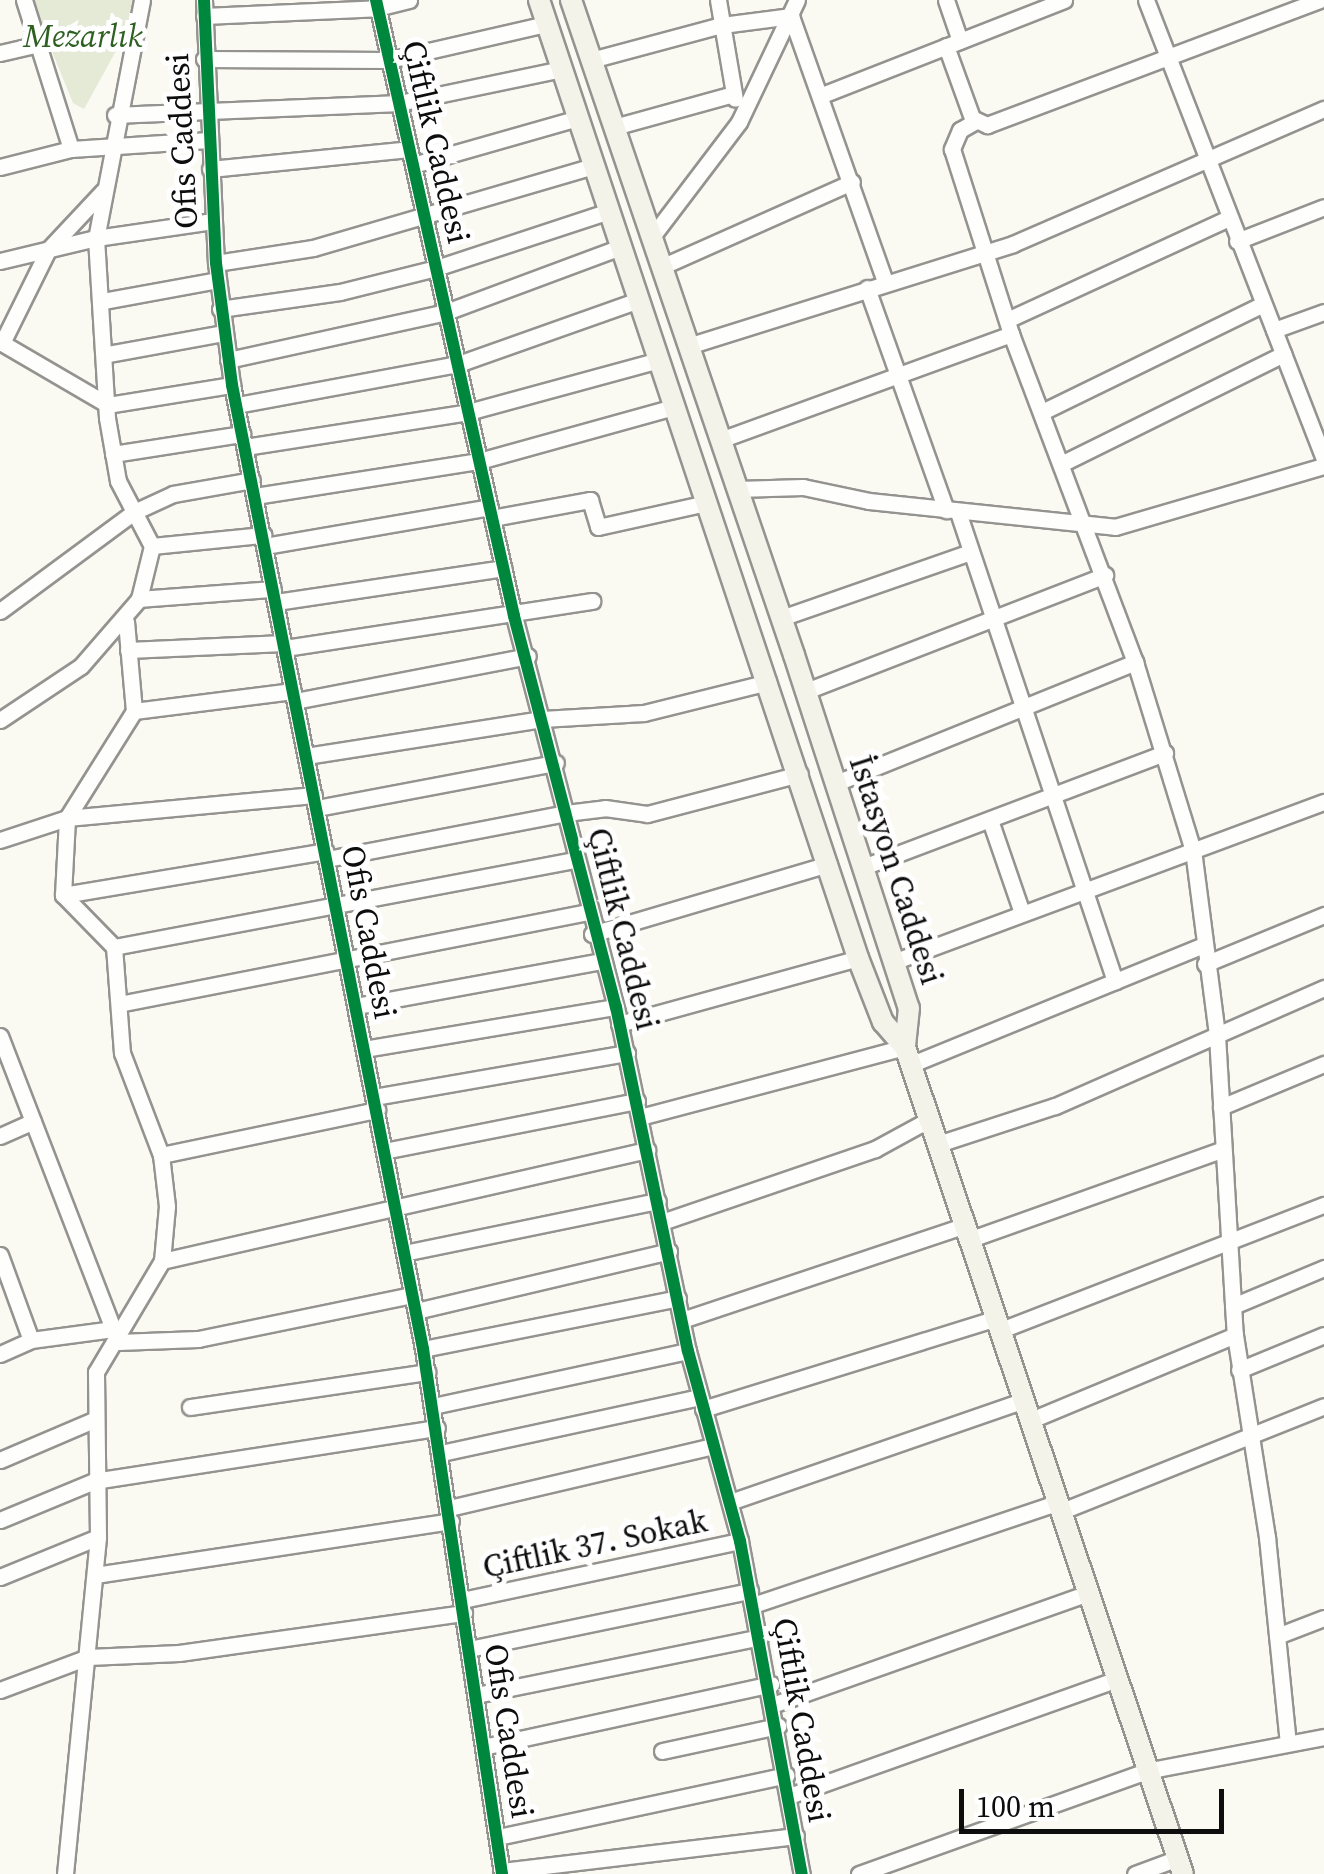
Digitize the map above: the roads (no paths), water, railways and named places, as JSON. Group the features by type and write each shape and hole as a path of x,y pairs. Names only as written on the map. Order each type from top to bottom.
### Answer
{"main road":[{"path":"538,0 800,774 858,958 883,1022 909,1056"},
{"name":"İstasyon Caddesi","path":"570,0 806,690 909,1008 909,1056 1115,1680 1181,1866"}],"street":[{"path":"24,0 71,149"},
{"path":"0,720 81,666 126,622 139,599 152,546 134,512 113,454 96,238 115,115 142,0"},
{"path":"204,8 409,0"},
{"path":"718,0 739,122"},
{"path":"946,0 953,44 974,122"},
{"path":"822,94 1064,0"},
{"path":"1146,0 1203,158 1324,458"},
{"path":"1288,1743 1235,1335 1217,1035 1193,850 1135,662 1044,410 1009,327 952,149 960,130 974,122 986,126 1318,0"},
{"name":"Çiftlik Caddesi","path":"377,4 514,616 556,764 592,934 618,1016 688,1351 740,1541 775,1704 802,1872"},
{"name":"Ofis Caddesi","path":"204,8 216,272 228,360 423,1349 502,1872"},
{"path":"591,60 794,8"},
{"path":"794,8 885,280"},
{"path":"651,238 739,122 794,8"},
{"path":"204,59 389,60 546,24"},
{"path":"0,54 40,44"},
{"path":"115,115 399,103 562,69"},
{"path":"614,127 734,94"},
{"path":"688,346 885,280 987,253 1324,109"},
{"path":"210,168 411,157 578,118"},
{"path":"0,166 71,149 110,150 209,140"},
{"path":"103,301 313,248 594,166"},
{"path":"661,266 852,182"},
{"path":"104,190 48,250 1,345 108,405 232,384"},
{"path":"1237,240 1324,207"},
{"path":"220,309 340,292 436,268 609,210"},
{"path":"720,440 900,376 1228,219"},
{"path":"0,261 96,238 214,221"},
{"path":"228,360 446,312 621,248"},
{"path":"867,288 952,511 972,552 1114,981"},
{"path":"237,405 458,364 639,300"},
{"path":"1044,410 1263,304"},
{"path":"1274,330 1324,312"},
{"path":"108,354 224,333"},
{"path":"1063,462 1284,354"},
{"path":"113,454 468,412 659,360"},
{"path":"0,611 134,512 173,494 479,461 674,407"},
{"path":"737,489 803,487 952,511 1115,526 1324,466"},
{"path":"152,546 264,540 590,500 598,527 706,502"},
{"path":"781,618 972,552"},
{"path":"139,599 274,595 504,568"},
{"path":"806,690 1105,575"},
{"path":"128,650 284,646 514,616 592,601"},
{"path":"65,1874 98,1537 94,1482 96,1372 162,1261 167,1206 161,1155 122,1053 124,1003 114,947 63,895 68,818 134,712 126,622"},
{"path":"134,712 294,696 528,656"},
{"path":"836,782 1135,662"},
{"path":"306,756 542,719 644,713 768,682"},
{"path":"863,867 1165,753"},
{"path":"0,840 68,818 316,801 556,764"},
{"path":"63,895 566,813 606,808 647,814 800,774"},
{"path":"893,962 1324,802"},
{"path":"990,820 1022,914"},
{"path":"114,947 575,860"},
{"path":"592,934 829,864"},
{"path":"124,1003 587,912"},
{"path":"1205,964 1324,916"},
{"path":"384,1150 638,1109 909,1056 1203,946"},
{"path":"364,1049 618,1016 858,958"},
{"path":"356,1006 601,961"},
{"path":"938,1144 1055,1106 1324,988"},
{"path":"0,1036 115,1336"},
{"path":"161,1155 375,1103 626,1054"},
{"path":"1221,1107 1324,1064"},
{"path":"662,1222 875,1149 930,1119"},
{"path":"0,1136 33,1121"},
{"path":"162,1261 647,1150"},
{"path":"682,1320 1221,1150"},
{"path":"404,1253 658,1200"},
{"path":"441,1453 702,1403 999,1324 1227,1244 1324,1205"},
{"path":"0,1354 31,1340 115,1336 198,1339 414,1303 669,1252"},
{"path":"0,1256 31,1340"},
{"path":"1232,1306 1324,1268"},
{"path":"423,1349 678,1298"},
{"path":"1239,1370 1324,1334"},
{"path":"730,1502 1028,1410 1235,1335"},
{"path":"433,1406 688,1351"},
{"path":"190,1407 427,1372"},
{"path":"469,1649 751,1598 1060,1507 1250,1440 1324,1406"},
{"path":"0,1460 96,1419"},
{"path":"0,1520 94,1482 437,1428"},
{"path":"95,1574 450,1514 714,1446"},
{"path":"0,1577 98,1537"},
{"name":"Çiftlik 37. Sokak","path":"0,1690 88,1656 179,1653 462,1606 740,1541"},
{"path":"775,1704 1088,1593"},
{"path":"1277,1636 1324,1618"},
{"path":"476,1695 760,1637"},
{"path":"790,1796 1115,1680"},
{"path":"484,1746 771,1684"},
{"path":"662,1751 778,1726"},
{"path":"859,1874 1146,1771 1324,1737"},
{"path":"498,1837 786,1775"},
{"path":"502,1872 796,1836"},
{"path":"1135,1874 1181,1866"},
{"path":"783,1874 802,1872"}],"park label":[{"name":"Mezarlık","path":"83,36"}]}
